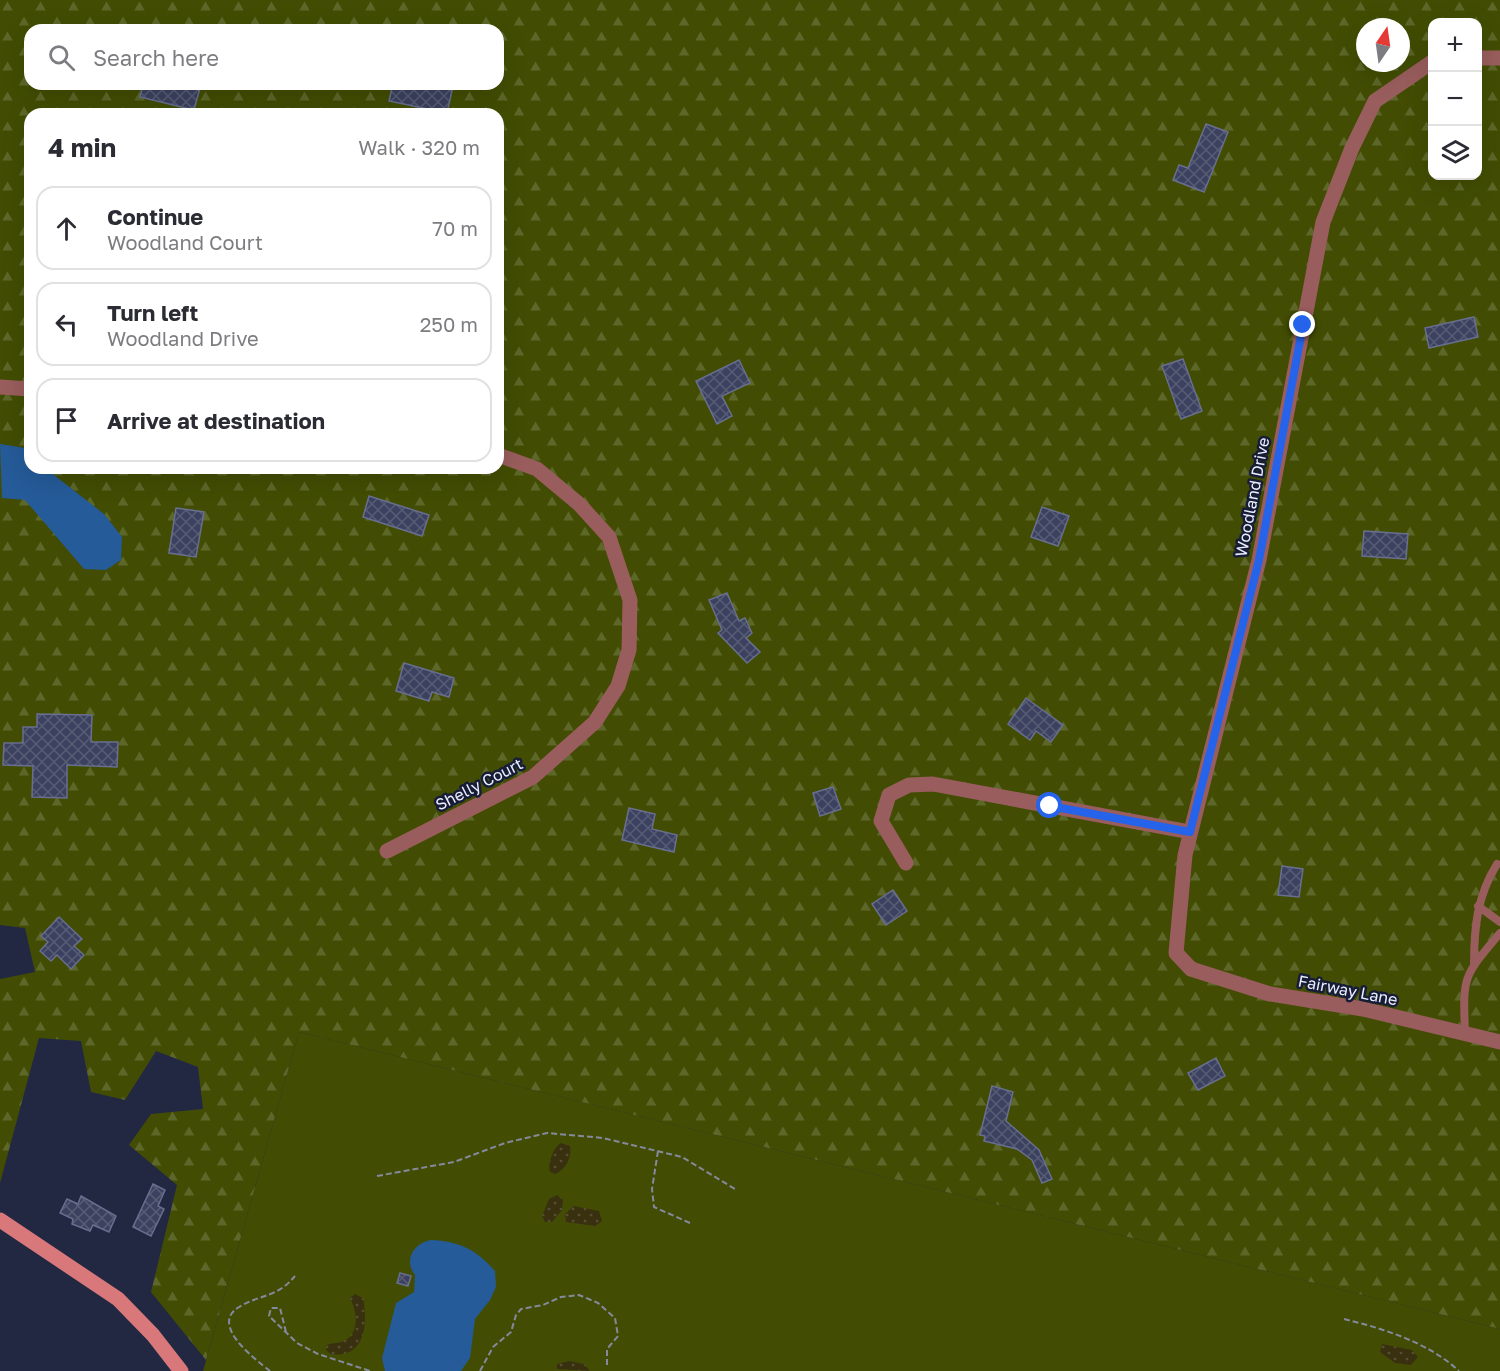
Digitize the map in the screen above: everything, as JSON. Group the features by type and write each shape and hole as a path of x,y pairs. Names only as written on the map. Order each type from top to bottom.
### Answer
{"street":[{"path":"1482,58 1500,58"},
{"name":"Woodland Drive","path":"1191,969 1176,953 1185,855 1259,560 1323,222 1352,148 1375,101 1428,65"},
{"path":"0,387 24,389"},
{"name":"Shelly Court","path":"387,851 533,777 595,722 618,686 629,650 630,600 609,537 579,504 537,469 504,457"},
{"path":"906,862 881,821 889,795 909,785 933,783 1190,832"},
{"name":"Fairway Lane","path":"1191,969 1270,994 1363,1009 1500,1042"},
{"path":"0,1220 118,1299 153,1335 181,1371"}],"lane":[{"path":"1474,965 1478,906 1489,877 1497,864"},
{"path":"1478,906 1500,921"},
{"path":"1465,1034 1463,988 1474,965 1500,933"}],"path":[{"path":"377,1176 454,1162 505,1143 547,1133 603,1138 682,1157 735,1189"},
{"path":"658,1151 652,1189 654,1207 690,1223"},
{"path":"270,1371 233,1336 228,1326 231,1315 238,1307 275,1294 296,1276"},
{"path":"480,1371 493,1347 511,1332 516,1315 521,1309 543,1305 570,1294 588,1297 608,1310 615,1318 618,1336 607,1349 606,1368"},
{"path":"286,1332 280,1308 271,1308 269,1316 297,1343 318,1354 370,1371"},
{"path":"1344,1319 1380,1328 1441,1353 1459,1371"}],"green space":[{"path":"0,0 1500,0 1500,1329 299,1032 206,1360 151,1292 177,1185 129,1145 151,1114 203,1109 198,1067 156,1051 125,1100 91,1092 81,1041 39,1038 0,1183 0,979 35,972 25,928 0,925"},
{"path":"299,1032 1500,1329 1500,1371 203,1371"}],"sand":[{"path":"561,1143 570,1146 570,1154 565,1166 555,1174 550,1172 550,1160"},
{"path":"557,1195 563,1200 562,1210 552,1222 545,1222 542,1216 549,1199"},
{"path":"574,1206 599,1211 602,1221 595,1226 566,1222 565,1214"},
{"path":"355,1294 363,1298 365,1318 362,1337 351,1351 331,1354 326,1350 327,1345 342,1342 352,1334 355,1328 356,1316 350,1298"},
{"path":"1382,1344 1412,1350 1418,1357 1411,1365 1395,1363 1380,1352"},
{"path":"569,1361 584,1364 590,1371 557,1369 557,1364"}],"water":[{"path":"0,444 24,448 24,474 53,474 104,514 122,537 121,560 106,570 84,569 25,500 2,498"},
{"path":"431,1240 459,1245 481,1257 495,1271 496,1287 490,1300 475,1319 470,1358 461,1371 385,1371 382,1358 396,1303 414,1292 415,1275 410,1258 415,1248"}],"building":[{"path":"142,90 199,90 195,108 140,97"},
{"path":"392,90 452,90 448,108 423,108 389,101"},
{"path":"1206,124 1228,132 1204,192 1173,180 1179,165 1188,168"},
{"path":"1474,317 1478,337 1429,348 1425,328"},
{"path":"1183,359 1202,411 1181,419 1162,366"},
{"path":"739,360 750,383 722,396 732,416 717,424 696,381"},
{"path":"369,496 429,515 422,536 363,517"},
{"path":"1042,507 1069,516 1058,546 1031,537"},
{"path":"176,508 204,512 196,557 169,553"},
{"path":"1364,531 1408,534 1406,559 1362,556"},
{"path":"727,593 739,621 745,618 752,633 746,638 760,652 747,663 718,633 722,630 709,600"},
{"path":"404,663 454,678 449,697 432,692 429,701 396,691"},
{"path":"1026,698 1063,725 1051,742 1036,731 1030,740 1008,724"},
{"path":"37,714 92,715 91,742 118,742 117,767 67,765 67,798 32,797 33,766 3,765 4,743 23,743 23,727 37,727"},
{"path":"833,787 841,809 820,816 813,793"},
{"path":"629,808 655,814 652,829 677,835 674,852 622,840"},
{"path":"1282,866 1303,869 1299,897 1278,895"},
{"path":"893,890 907,911 886,925 872,904"},
{"path":"59,917 82,939 74,946 84,955 71,969 57,955 51,961 40,951 48,942 41,936"},
{"path":"1216,1058 1225,1076 1198,1090 1188,1073"},
{"path":"992,1086 1013,1092 1006,1121 1039,1150 1052,1179 1042,1183 1032,1160 1017,1149 984,1141 985,1136 980,1135"},
{"path":"153,1184 165,1190 158,1206 164,1209 151,1236 133,1227"},
{"path":"81,1196 116,1216 109,1232 93,1225 90,1231 72,1224 73,1219 60,1213 67,1199 78,1204"},
{"path":"400,1273 411,1276 408,1286 397,1283"}],"route":[{"path":"1050,806 1190,832 1259,560 1303,325"}]}
